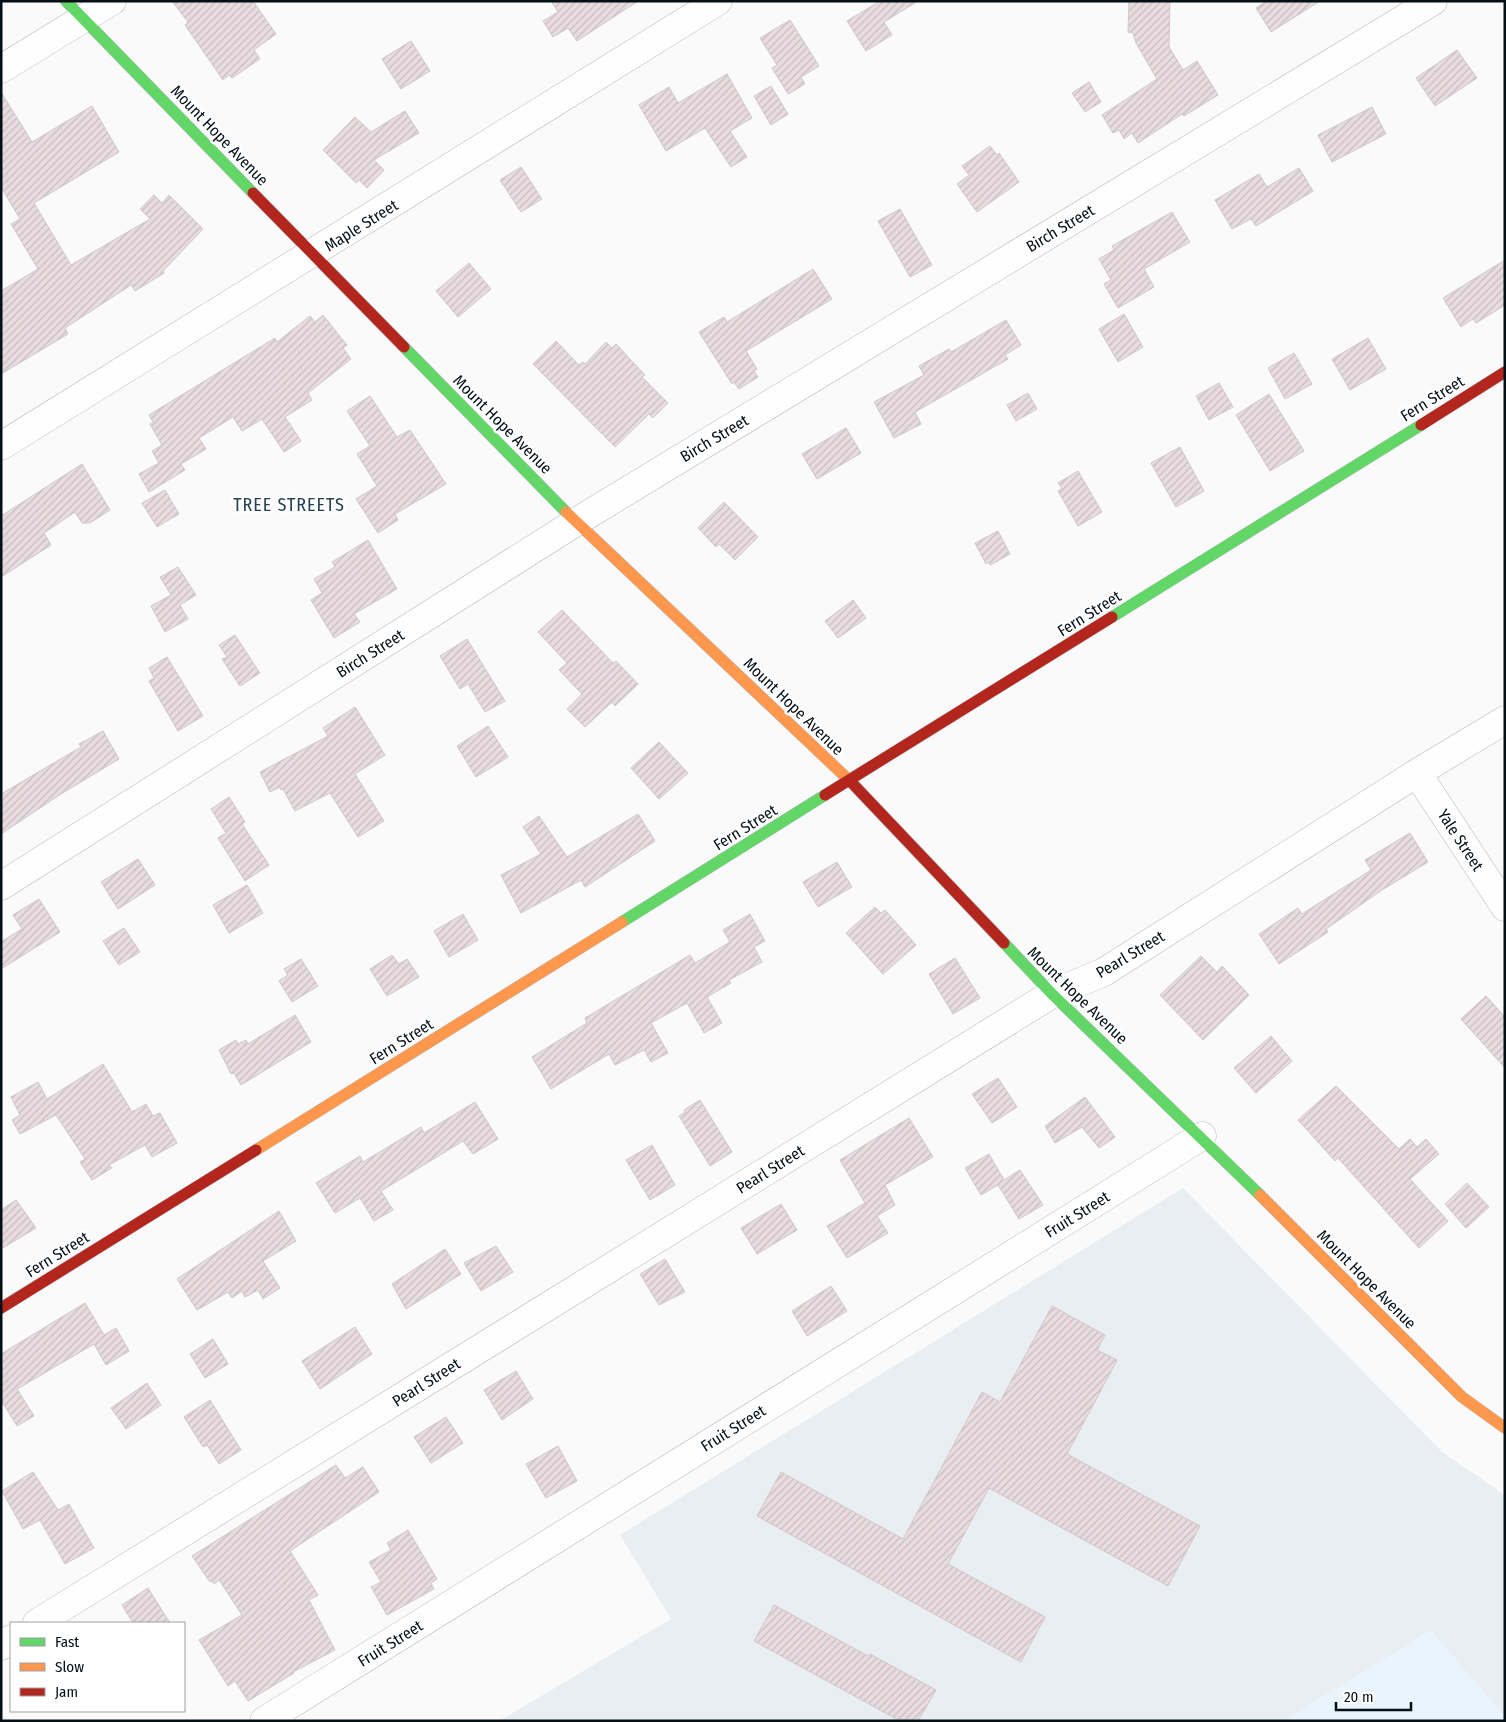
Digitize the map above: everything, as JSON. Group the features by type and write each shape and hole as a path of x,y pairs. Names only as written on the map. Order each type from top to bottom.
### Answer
{"street":[{"path":"1,69 75,10 112,1"},
{"name":"Maple Street","path":"1,446 718,1"},
{"name":"Birch Street","path":"1,886 576,522 1433,1"},
{"name":"Mount Hope Avenue","path":"75,10 576,522 850,782 1052,994 1202,1136 1462,1397 1505,1428"},
{"name":"Fern Street","path":"1,1308 850,782 1505,372"},
{"name":"Pearl Street","path":"39,1622 1052,994 1104,972 1417,773 1505,720"},
{"name":"Yale Street","path":"1417,773 1505,907"},
{"name":"Fruit Street","path":"264,1721 1202,1136"}],"shaded area":[{"path":"1183,1188 1442,1452 1505,1495 1505,1721 499,1721 671,1619 620,1535"},
{"path":"1431,1630 1505,1716 1505,1721 1282,1721"}],"building":[{"path":"172,1 253,1 276,34 254,50 260,59 232,78 229,75 223,80 185,25 188,22"},
{"path":"551,1 638,1 577,41 568,28 553,37 543,21 558,12"},
{"path":"880,1 918,1 884,22 892,35 866,51 847,21"},
{"path":"1129,1 1170,1 1169,47 1183,70 1197,61 1218,95 1184,116 1182,114 1138,143 1132,133 1124,139 1119,130 1113,133 1102,115 1157,79 1136,43 1133,33 1128,32"},
{"path":"1267,1 1320,1 1271,32 1256,8"},
{"path":"790,20 819,66 801,77 805,84 788,94 772,68 777,65 760,38"},
{"path":"411,41 430,71 401,89 382,59"},
{"path":"1457,50 1477,78 1435,106 1416,78"},
{"path":"727,74 752,118 730,131 747,157 731,167 705,128 666,151 639,105 669,87 678,103"},
{"path":"1089,82 1101,102 1085,112 1072,93"},
{"path":"771,86 788,114 771,125 754,96"},
{"path":"1,92 32,142 92,106 119,152 34,203 71,265 150,219 140,209 154,195 162,203 169,195 203,229 163,271 164,273 135,291 131,285 65,328 68,334 1,374 1,291 38,269 11,224 20,219 1,187"},
{"path":"1372,107 1386,134 1332,162 1318,135"},
{"path":"405,111 419,133 374,160 384,170 367,188 359,180 356,183 323,150 355,117 371,132"},
{"path":"990,146 997,155 999,153 1019,182 977,212 957,184 969,175 962,166"},
{"path":"521,167 542,199 521,212 500,180"},
{"path":"1299,168 1313,191 1256,226 1251,219 1232,229 1215,200 1259,174 1267,187"},
{"path":"900,209 932,265 910,277 878,221"},
{"path":"1172,212 1190,242 1144,269 1154,287 1118,308 1104,284 1111,280 1099,259 1114,250 1112,246"},
{"path":"1505,260 1505,305 1476,323 1473,319 1461,327 1443,298"},
{"path":"469,263 491,289 458,317 436,291"},
{"path":"813,269 832,299 746,351 757,369 754,371 758,377 739,389 734,382 732,384 699,332 724,317 727,322"},
{"path":"1124,314 1143,347 1118,362 1099,329"},
{"path":"323,315 347,345 343,348 351,359 308,393 312,400 285,417 301,441 284,452 262,419 242,431 233,417 199,438 206,449 181,464 185,470 149,492 139,474 159,463 152,451 162,445 150,424 153,422 149,415 275,338 277,342 310,316 315,322"},
{"path":"1006,320 1021,345 1005,355 1008,359 915,412 921,424 894,438 874,402 924,375 919,366 949,349 951,352"},
{"path":"1368,338 1386,369 1350,390 1332,359"},
{"path":"556,341 579,365 583,362 585,364 606,342 612,348 616,344 645,375 642,377 668,403 653,418 649,414 615,447 533,364"},
{"path":"1294,353 1312,384 1285,399 1268,368"},
{"path":"1219,383 1233,407 1209,420 1196,396"},
{"path":"1028,393 1037,409 1016,421 1007,405"},
{"path":"1269,394 1304,451 1270,471 1236,415"},
{"path":"370,396 397,437 410,430 446,484 395,514 398,520 378,533 356,499 377,486 357,454 370,446 347,411"},
{"path":"846,428 861,453 817,479 802,454"},
{"path":"1180,447 1204,491 1176,507 1151,463"},
{"path":"82,464 110,510 90,523 82,523 75,512 44,533 51,545 1,577 1,516"},
{"path":"1078,471 1102,512 1078,526 1058,491 1062,488 1058,483"},
{"path":"165,490 179,514 157,527 142,503"},
{"path":"724,502 758,537 735,560 719,544 716,547 698,528"},
{"path":"998,531 1010,554 990,565 989,562 986,564 975,543"},
{"path":"368,540 397,589 354,614 360,622 334,638 311,600 322,593 314,579 335,567 332,562"},
{"path":"178,567 196,595 180,605 188,619 165,632 151,606 171,595 160,577"},
{"path":"853,600 866,618 838,638 825,621"},
{"path":"562,610 613,663 616,661 638,684 615,706 612,702 585,727 567,709 582,694 559,670 567,663 538,632"},
{"path":"235,635 260,673 240,686 222,659 227,657 219,645"},
{"path":"467,639 505,701 485,712 468,684 460,689 440,656"},
{"path":"167,657 203,716 178,731 149,681 154,678 149,668"},
{"path":"355,707 385,755 355,774 384,821 358,837 330,793 295,811 283,789 281,790 280,787 270,792 260,772 328,736 323,728"},
{"path":"488,726 508,757 476,777 457,746"},
{"path":"103,731 119,759 61,794 1,834 1,794 81,747 79,744"},
{"path":"659,742 688,773 659,799 631,768"},
{"path":"229,797 245,822 242,824 269,865 245,881 218,838 226,833 211,809"},
{"path":"638,814 655,841 585,887 581,880 521,913 501,875 541,854 523,827 539,816 567,857"},
{"path":"1410,833 1428,862 1382,890 1326,929 1328,932 1279,964 1259,934 1298,908 1302,914 1371,870 1365,860"},
{"path":"138,859 155,885 118,909 101,882"},
{"path":"837,862 852,887 818,907 803,882"},
{"path":"247,885 263,913 229,933 213,905"},
{"path":"39,899 60,932 1,969 1,942 22,929 13,915"},
{"path":"875,907 881,913 885,910 916,945 883,974 846,933"},
{"path":"463,914 478,940 449,957 434,931"},
{"path":"750,914 765,941 754,947 762,962 729,980 731,983 707,997 722,1023 704,1033 687,1003 651,1023 668,1053 651,1062 644,1050 615,1065 609,1054 551,1089 532,1057 587,1023 585,1018 690,955 695,963 730,942 723,930"},
{"path":"124,928 140,952 119,965 103,941"},
{"path":"392,955 399,964 407,959 419,977 387,996 370,969"},
{"path":"1201,956 1217,972 1222,966 1249,995 1203,1040 1160,995"},
{"path":"955,958 980,998 953,1014 929,974"},
{"path":"301,959 318,986 292,1002 279,981 288,975 284,969"},
{"path":"1486,996 1505,1017 1505,1068 1461,1019"},
{"path":"295,1015 311,1042 241,1085 234,1073 231,1074 219,1050 236,1040 238,1044 246,1040 248,1044"},
{"path":"1271,1036 1292,1061 1256,1093 1234,1068"},
{"path":"103,1064 132,1112 146,1104 153,1116 160,1113 177,1143 152,1157 145,1145 109,1165 112,1168 92,1180 80,1162 85,1159 56,1115 20,1134 12,1120 20,1115 11,1097 38,1082 47,1099"},
{"path":"998,1078 1017,1107 992,1123 972,1094"},
{"path":"1336,1086 1399,1149 1410,1139 1417,1147 1426,1139 1439,1154 1410,1179 1448,1221 1419,1248 1338,1158 1335,1161 1298,1120"},
{"path":"1085,1097 1115,1137 1099,1148 1082,1127 1055,1143 1045,1126"},
{"path":"700,1100 732,1152 710,1166 679,1116 685,1112 684,1110"},
{"path":"475,1102 498,1139 473,1154 463,1141 381,1191 393,1210 374,1221 360,1198 335,1213 316,1183 360,1156 363,1162 421,1127 424,1133"},
{"path":"909,1118 933,1157 885,1185 895,1205 877,1216 888,1233 847,1258 827,1226 865,1203 840,1160"},
{"path":"652,1145 675,1185 650,1200 626,1160"},
{"path":"989,1154 1004,1180 1020,1170 1043,1205 1019,1219 998,1185 981,1195 965,1168"},
{"path":"1467,1183 1489,1207 1466,1228 1445,1204"},
{"path":"16,1200 36,1228 1,1249 1,1210"},
{"path":"781,1204 797,1230 757,1254 741,1228"},
{"path":"279,1211 296,1241 263,1261 280,1288 263,1299 258,1290 245,1297 242,1291 232,1298 228,1292 197,1310 177,1279"},
{"path":"496,1246 513,1272 481,1291 464,1263"},
{"path":"445,1249 461,1274 406,1309 392,1284"},
{"path":"665,1259 685,1292 659,1305 640,1274"},
{"path":"831,1286 847,1311 807,1336 792,1311"},
{"path":"85,1303 104,1335 116,1328 129,1351 106,1365 94,1344 17,1389 34,1416 17,1426 1,1400 1,1354"},
{"path":"1052,1306 1105,1335 1097,1350 1117,1360 1067,1454 1200,1526 1168,1586 989,1488 948,1564 1045,1617 1021,1662 757,1516 781,1472 903,1539 982,1392 1000,1402"},
{"path":"355,1327 372,1354 320,1389 302,1361"},
{"path":"213,1339 228,1364 205,1378 190,1354"},
{"path":"516,1371 533,1399 502,1420 484,1390"},
{"path":"147,1383 161,1405 126,1429 111,1408"},
{"path":"210,1400 241,1450 219,1464 207,1445 203,1447 184,1417"},
{"path":"446,1417 463,1443 431,1463 414,1437"},
{"path":"558,1446 577,1481 546,1498 526,1464"},
{"path":"336,1465 345,1478 363,1467 379,1492 290,1551 318,1595 309,1600 335,1650 293,1672 248,1701 235,1681 228,1686 199,1640 242,1615 219,1580 214,1584 212,1581 210,1582 192,1556"},
{"path":"33,1472 58,1510 69,1504 94,1548 65,1564 40,1520 23,1529 2,1491"},
{"path":"408,1530 437,1579 431,1583 434,1589 387,1615 371,1587 381,1582 369,1562 391,1550 387,1543"},
{"path":"148,1588 169,1622 132,1622 122,1605"},
{"path":"774,1605 936,1690 918,1721 900,1721 754,1641"}],"traffic: fast":[{"path":"66,1 253,193"},
{"path":"404,347 566,512"},
{"path":"1112,617 1421,425"},
{"path":"622,922 825,795"},
{"path":"1004,943 1052,994 1260,1195"}],"traffic: slow":[{"path":"566,512 852,783"},
{"path":"256,1150 622,922"},
{"path":"1260,1195 1462,1397 1505,1428"}],"traffic: jam":[{"path":"253,193 404,347"},
{"path":"1421,425 1505,372"},
{"path":"825,795 1112,617"},
{"path":"852,783 1004,943"},
{"path":"1,1308 256,1150"}],"district":[{"name":"TREE STREETS","path":"289,505"}]}
